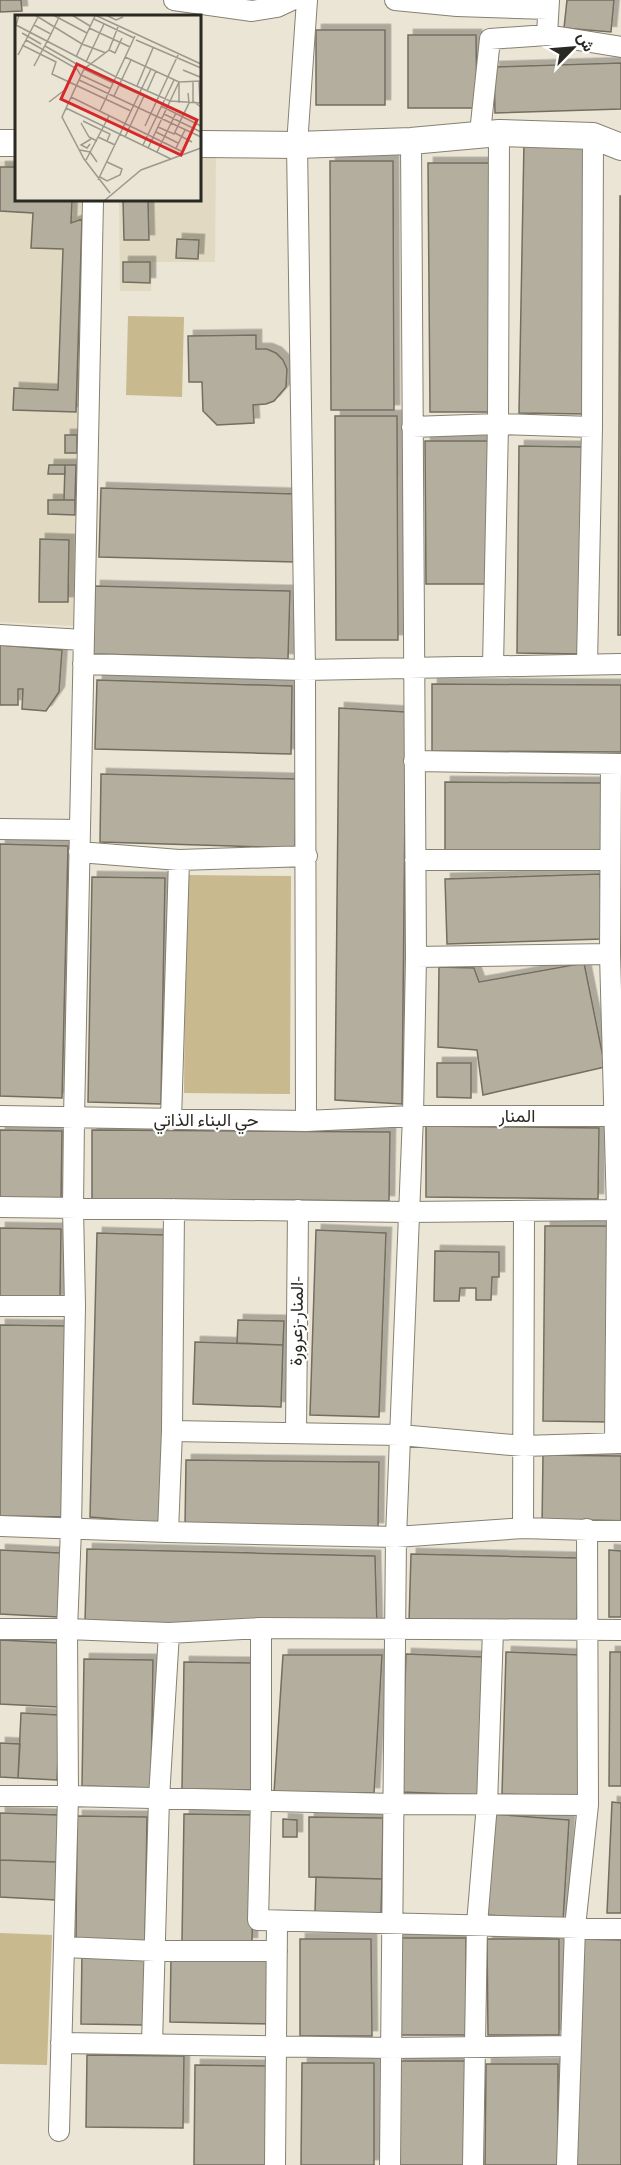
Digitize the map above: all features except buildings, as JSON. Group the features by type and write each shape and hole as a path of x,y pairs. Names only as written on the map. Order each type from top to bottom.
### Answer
{"street":[{"path":"174,0 252,11 277,7 292,0"},
{"path":"306,1121 307,856 297,145 307,0"},
{"path":"394,0 458,6 549,4 547,35"},
{"path":"493,666 498,424 490,133 490,39 547,35 621,47"},
{"path":"201,144 297,145 411,141 490,133 593,136 621,147"},
{"path":"587,664 592,427 593,136"},
{"path":"390,2165 396,1537 413,1116 416,957 411,141"},
{"path":"0,144 15,143"},
{"path":"59,2131 68,1796 67,1629 75,1305 74,1118 93,201"},
{"path":"412,427 498,424 592,427"},
{"path":"0,635 83,640"},
{"path":"83,664 305,670 621,664"},
{"path":"172,1431 400,1435 523,1446 618,1443 618,1116 610,954 610,860 616,764 414,761"},
{"path":"0,829 79,830"},
{"path":"79,852 179,860 307,856"},
{"path":"171,1120 179,860"},
{"path":"415,860 610,860"},
{"path":"416,957 610,954"},
{"name":"حي البناء الذاتي","path":"0,1116 306,1121 413,1116"},
{"name":"المنار","path":"413,1116 618,1116"},
{"path":"0,1207 408,1212 617,1210"},
{"path":"168,1532 172,1431 174,1209"},
{"name":"المنار-زعرورة-","path":"296,1433 298,1210"},
{"path":"523,1528 524,1212"},
{"path":"0,1306 75,1305"},
{"path":"0,1526 396,1537 523,1528 621,1530"},
{"path":"567,2165 574,1926 588,1805 587,1529"},
{"path":"0,1629 169,1633 261,1628 621,1630"},
{"path":"261,1628 258,1920 574,1926 621,1929"},
{"path":"473,2165 477,1924 487,1804 493,1630"},
{"path":"152,2044 159,1798 169,1633"},
{"path":"0,1796 394,1804 588,1805"},
{"path":"275,2165 277,1921"},
{"path":"64,1947 155,1951 277,1951"},
{"path":"61,2043 392,2048 570,2046"}],"shaded area":[{"path":"201,153 216,153 215,262 153,262 151,291 120,291 119,201 201,201"},
{"path":"0,161 15,163 15,201 85,201 75,626 0,622"},
{"path":"128,316 184,317 182,397 126,395"},
{"path":"186,875 291,876 290,1094 184,1093"},
{"path":"0,1933 52,1935 47,2065 0,2064"}]}
